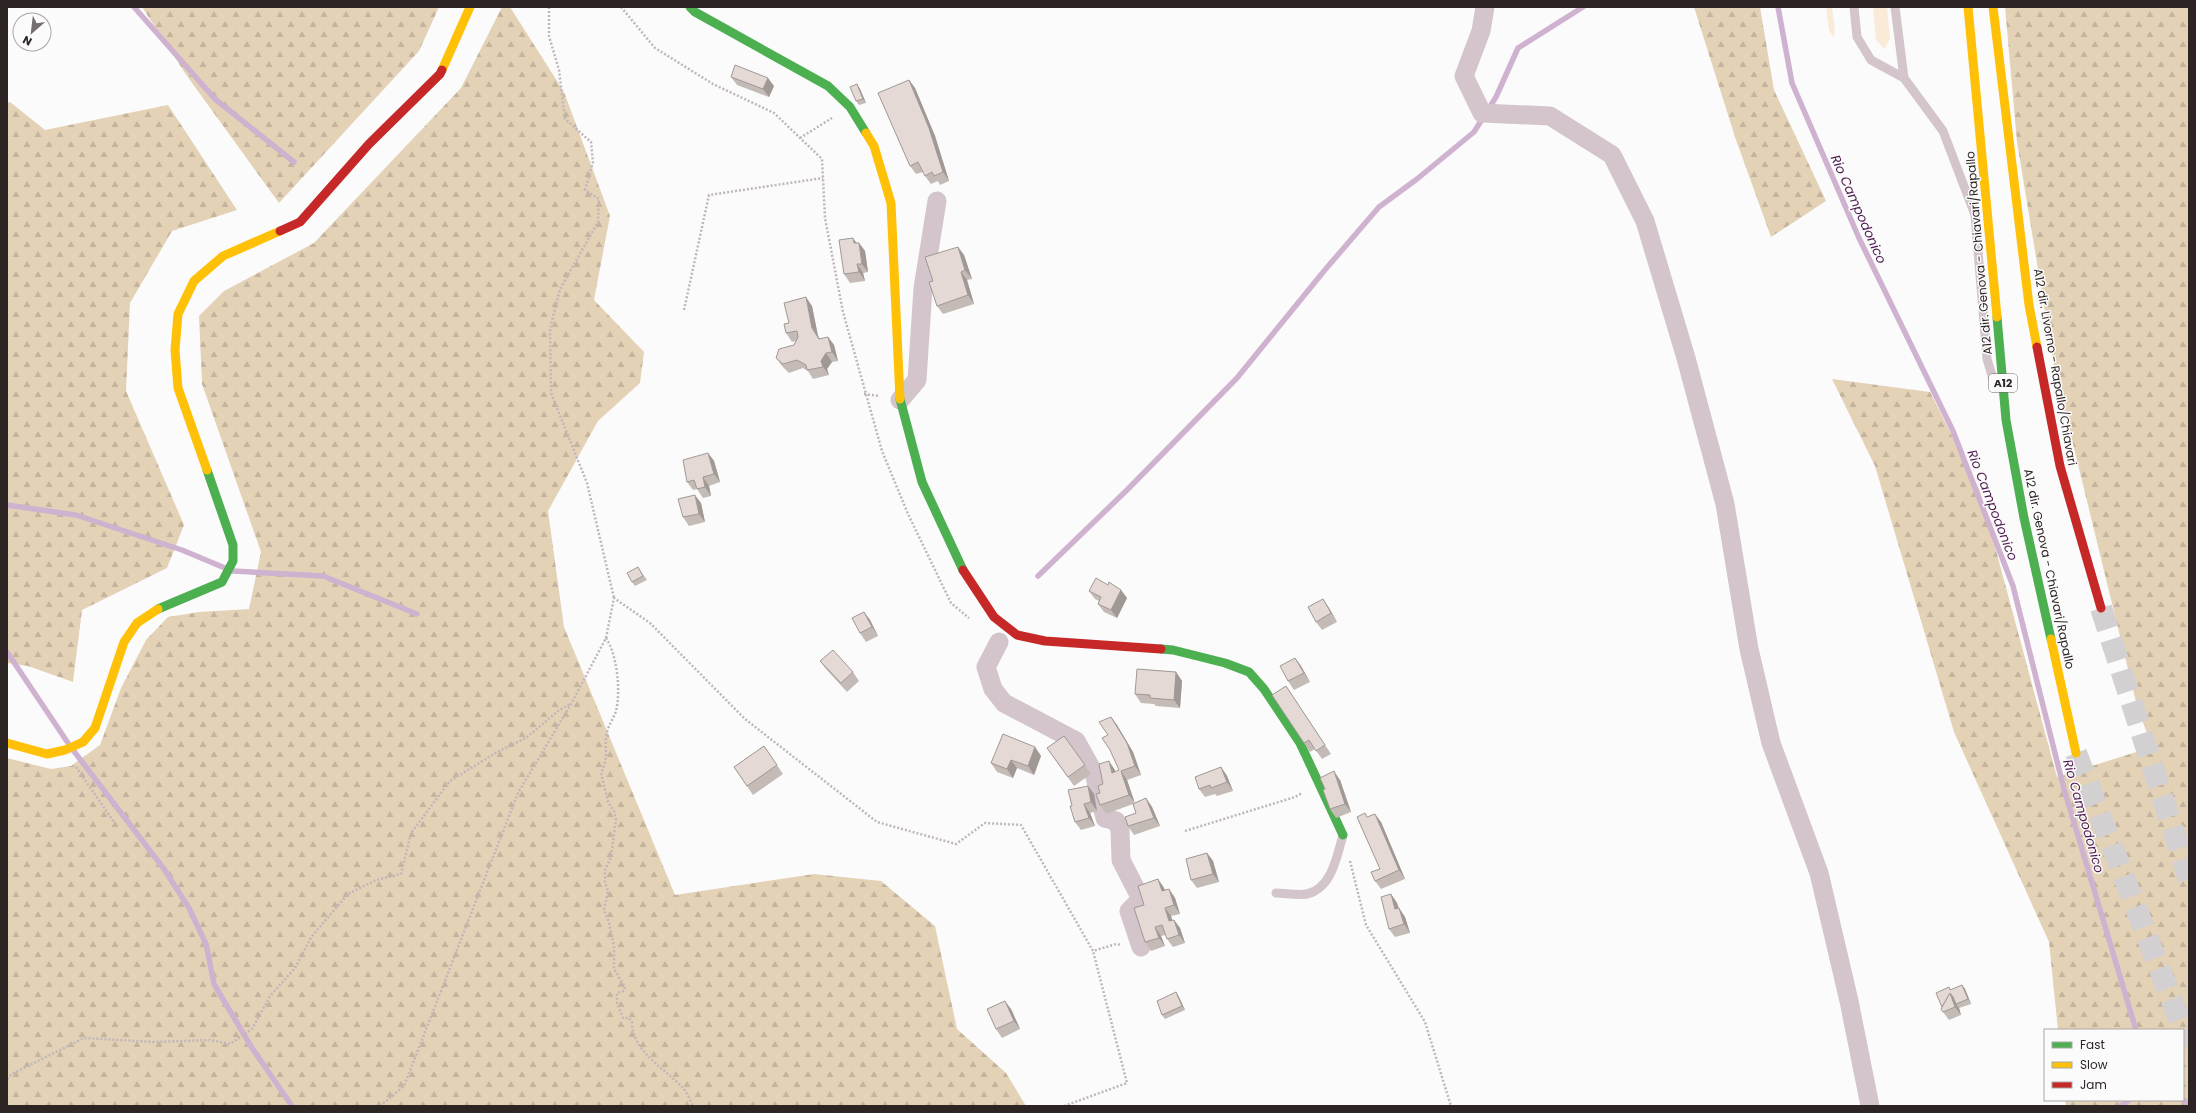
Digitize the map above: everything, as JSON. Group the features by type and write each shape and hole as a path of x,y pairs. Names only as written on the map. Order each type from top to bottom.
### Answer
{"main road":[{"path":"7,744 47,754 65,750 83,742 95,728 124,642 137,623 153,611 222,582 233,561 233,545 178,388 174,350 178,314 194,281 223,256 300,222 368,144 440,74 470,7"},
{"path":"690,7 695,12 828,86 850,107 874,146 891,203 900,400 922,482 966,576 994,617 1017,634 1045,641 1173,650 1225,663 1249,672 1264,689 1300,743 1343,835"},
{"name":"A12 dir. Genova - Chiavari/Rapallo","path":"1968,7 2006,420 2024,518 2076,753"},
{"name":"A12 dir. Livorno - Rapallo/Chiavari","path":"1993,7 2029,305 2060,466 2101,608"}],"street":[{"path":"1485,7 1481,31 1464,76 1482,114 1550,116 1612,155 1645,221 1686,358 1725,504 1750,649 1771,743 1819,873 1849,1001 1870,1106"},
{"path":"900,400 917,380 923,288 937,201"},
{"path":"999,642 986,667 993,689 1004,703 1076,741 1094,773 1105,818 1116,821 1120,829 1121,860 1141,899 1130,910 1141,947"}],"lane":[{"path":"1854,7 1857,37 1871,60 1904,78 1944,131 1975,215 1987,359 2006,420"},
{"path":"1895,7 1904,78"},
{"path":"1276,893 1306,894 1316,891 1325,883 1332,872 1343,835"}],"path":[{"path":"380,1106 404,1086 518,793 571,704 606,638 614,598 587,483 551,393 550,329 560,290 598,222 599,199 585,190 593,162 591,142 565,119 559,70 549,36 549,7"},
{"path":"621,7 655,48 713,84 774,113 822,159 825,218 843,312 864,394"},
{"path":"800,138 850,107"},
{"path":"684,310 709,195 823,178"},
{"path":"614,598 650,623 745,719 877,822 956,844 985,823 1021,825 1093,951 1127,1083 1064,1106"},
{"path":"606,638 612,646 618,689 616,711 609,723 606,736 606,762 601,773 608,802 614,811 616,820 610,857 605,870 605,882 608,891 604,910 609,923 614,946 614,969 625,987 624,991 617,993 617,1003 624,1018 629,1018 632,1022 632,1029 637,1040 651,1060 663,1068 671,1079 683,1087 693,1106"},
{"path":"7,1079 12,1074 84,1038 154,1042 210,1040 230,1044 252,1028 270,996 295,968 312,936 348,894 376,880 401,874 411,833 450,781 497,752 526,738 558,711 571,704"},
{"path":"65,750 114,822"},
{"path":"1185,831 1295,797 1319,784"},
{"path":"1343,835 1366,925 1424,1022 1452,1106"},
{"path":"1093,951 1116,944 1141,947"}],"shaded area":[{"path":"1826,7 1832,7 1835,32 1833,37 1829,30"},
{"path":"1873,7 1887,7 1890,39 1884,49 1876,40"}],"green space":[{"path":"142,7 439,7 419,51 279,203 187,76"},
{"path":"502,7 510,7 564,92 610,216 594,300 644,352 640,383 598,421 548,511 564,627 675,895 814,874 881,881 935,926 957,1029 1006,1073 1026,1106 7,1106 7,758 51,769 71,766 100,745 121,688 146,640 168,617 199,612 249,609 261,552 202,384 199,316 224,291 314,243 461,88"},
{"path":"1694,7 1760,7 1774,90 1826,201 1771,237 1735,137"},
{"path":"2005,7 2189,7 2189,1106 2066,1106 2065,1101 2184,1101 2184,1029 2058,1029 2049,942 1954,732 1875,466 1832,379 1930,392 1980,491 2057,777 2152,747 2137,706 2054,366 2017,142"},
{"path":"10,102 45,130 168,105 237,210 172,231 130,303 126,391 184,525 167,568 82,610 73,682 28,666 7,663 7,103"}],"building":[{"path":"735,65 768,78 763,89 731,77"},
{"path":"909,80 929,128 943,172 934,176 932,172 925,176 918,162 910,166 878,93"},
{"path":"857,84 863,99 856,101 850,87"},
{"path":"853,238 854,243 859,243 862,264 857,264 859,272 844,274 839,240"},
{"path":"958,247 965,270 961,272 968,295 937,306 929,282 933,281 925,257"},
{"path":"806,297 812,328 819,339 828,337 832,352 826,353 821,361 823,367 807,370 806,365 797,360 783,364 776,358 779,349 794,345 798,337 797,331 786,333 784,324 789,323 784,303"},
{"path":"708,453 714,474 703,477 705,487 697,489 694,480 687,482 683,460"},
{"path":"695,495 699,514 683,517 678,499"},
{"path":"638,567 643,576 632,582 627,573"},
{"path":"1096,578 1108,585 1109,582 1121,590 1111,610 1098,604 1101,597 1089,591"},
{"path":"1323,599 1331,613 1316,622 1308,607"},
{"path":"864,612 872,627 860,633 852,618"},
{"path":"833,650 853,672 841,683 820,661"},
{"path":"1295,658 1304,673 1288,681 1280,666"},
{"path":"1137,669 1176,672 1174,700 1150,698 1150,695 1135,694"},
{"path":"1286,686 1325,745 1316,751 1309,740 1304,743 1272,695"},
{"path":"1111,717 1127,743 1135,766 1121,771 1129,795 1100,805 1096,794 1100,793 1098,786 1103,784 1099,764 1109,761 1112,773 1119,770 1110,750 1102,738 1108,735 1099,722"},
{"path":"1003,734 1035,747 1028,766 1011,760 1007,769 991,763"},
{"path":"1064,736 1085,765 1068,777 1047,748"},
{"path":"764,746 777,765 747,786 734,767"},
{"path":"1221,767 1227,782 1211,788 1210,785 1199,789 1195,777"},
{"path":"1334,771 1345,804 1330,809 1323,790 1325,789 1320,778"},
{"path":"1088,786 1091,802 1084,804 1089,818 1075,822 1070,806 1072,806 1068,790"},
{"path":"1146,798 1154,818 1128,826 1125,817 1136,813 1133,804"},
{"path":"1365,813 1367,817 1375,814 1399,870 1375,881 1371,872 1380,869 1357,817"},
{"path":"1207,853 1213,874 1191,880 1186,859"},
{"path":"1158,879 1162,891 1169,889 1174,905 1165,908 1169,921 1174,920 1179,935 1167,939 1162,925 1155,927 1159,938 1145,942 1134,908 1144,905 1138,886"},
{"path":"1391,894 1395,909 1399,908 1404,924 1389,929 1381,897"},
{"path":"1962,985 1968,999 1956,1004 1950,993 1942,1007 1936,993 1949,987 1950,990"},
{"path":"1176,992 1182,1006 1162,1015 1157,1001"},
{"path":"1950,993 1955,1007 1943,1012 1941,1009"},
{"path":"1005,1001 1014,1021 996,1029 987,1009"}],"waterway":[{"path":"134,7 215,99 294,162"},
{"path":"1038,576 1127,490 1237,378 1324,271 1379,207 1417,179 1474,132 1496,97 1518,48 1583,7"},
{"name":"Rio Campodonico","path":"1778,7 1792,83 1859,238 1953,431 2013,586 2064,789 2136,1029"},
{"path":"7,505 76,515 182,550 225,568"},
{"path":"233,571 323,576 417,614"},
{"path":"7,652 68,743"},
{"path":"73,750 164,869 189,908 206,944 214,984 252,1048 292,1106"},
{"name":"Rio Campodonico","path":"2121,1106 2128,1101"},
{"path":"2184,1101 2189,1104"}],"tunnel":[{"path":"2101,608 2189,879"},
{"path":"2076,753 2183,1029"},
{"path":"2184,1032 2189,1045"}],"traffic: fast":[{"path":"690,7 695,12 828,86 850,107 866,133"},
{"path":"1997,317 2006,420 2024,518 2051,639"},
{"path":"900,399 922,482 963,570"},
{"path":"158,609 222,582 233,561 233,545 207,470"},
{"path":"1161,649 1173,650 1225,663 1249,672 1264,689 1300,743 1343,835"}],"traffic: slow":[{"path":"442,70 470,7"},
{"path":"1968,7 1997,317"},
{"path":"1993,7 2029,305 2037,347"},
{"path":"866,133 874,146 891,203 900,399"},
{"path":"207,470 178,388 175,350 178,314 194,281 223,256 280,231"},
{"path":"7,743 47,754 65,750 83,742 95,728 124,642 137,623 158,609"},
{"path":"2051,639 2076,753"}],"traffic: jam":[{"path":"280,231 300,222 369,144 440,74 442,70"},
{"path":"2037,347 2060,466 2101,608"},
{"path":"963,570 994,617 1017,635 1045,641 1161,649"}]}
